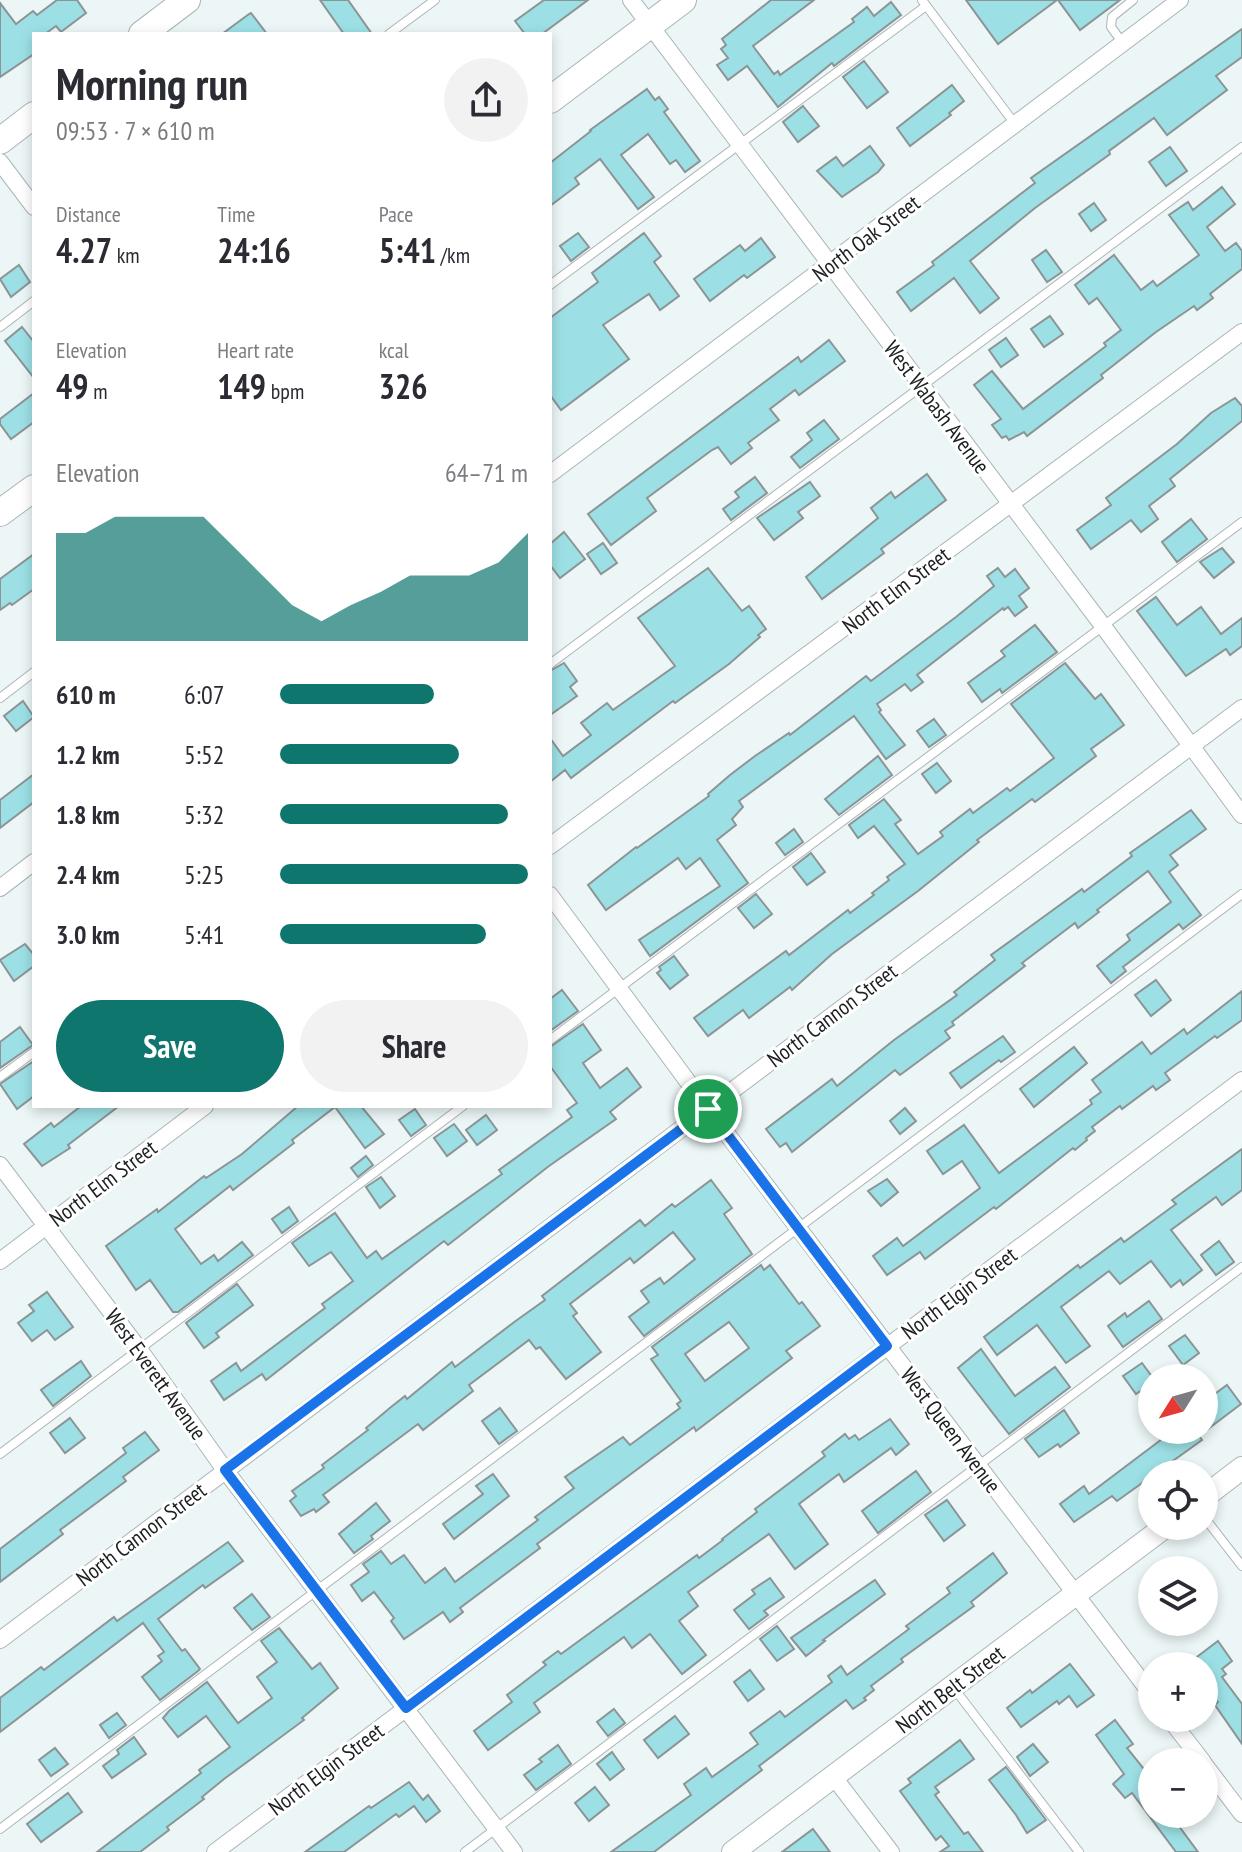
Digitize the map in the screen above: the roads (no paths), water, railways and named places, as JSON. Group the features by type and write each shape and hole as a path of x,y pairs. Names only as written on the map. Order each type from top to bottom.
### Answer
{"main road":[{"path":"145,32 187,0"},
{"path":"552,98 683,0"},
{"path":"0,141 32,117"},
{"path":"0,513 32,489"}],"street":[{"name":"West Wabash Avenue","path":"631,0 1242,815"},
{"name":"North Oak Street","path":"552,473 1180,0"},
{"path":"0,162 32,204"},
{"name":"North Elm Street","path":"552,845 1242,332"},
{"name":"North Cannon Street","path":"0,1640 1242,708"},
{"path":"0,888 32,864"},
{"name":"West Queen Avenue","path":"552,898 1138,1677"},
{"name":"North Elgin Street","path":"215,1852 1242,1080"},
{"name":"North Elm Street","path":"0,1261 202,1108"},
{"name":"West Everett Avenue","path":"0,1165 139,1349 225,1470 514,1852"},
{"path":"1218,1486 1242,1468"},
{"name":"North Belt Street","path":"733,1852 1148,1540"},
{"path":"1180,1732 1192,1748"},
{"path":"833,1776 891,1852"},
{"path":"1218,1783 1242,1814"}],"lane":[{"path":"392,32 435,0"},
{"path":"1123,43 1111,27 1112,17 1133,0"},
{"path":"552,284 924,3 1016,124"},
{"path":"552,662 1242,147"},
{"path":"0,327 32,303"},
{"path":"552,1039 1242,522"},
{"path":"0,698 32,674"},
{"path":"0,1829 1242,894"},
{"path":"0,1077 32,1053"},
{"path":"0,1454 460,1108"},
{"path":"465,1852 1242,1267"},
{"path":"1218,1535 1242,1566"},
{"path":"953,1687 1079,1852"}]}
